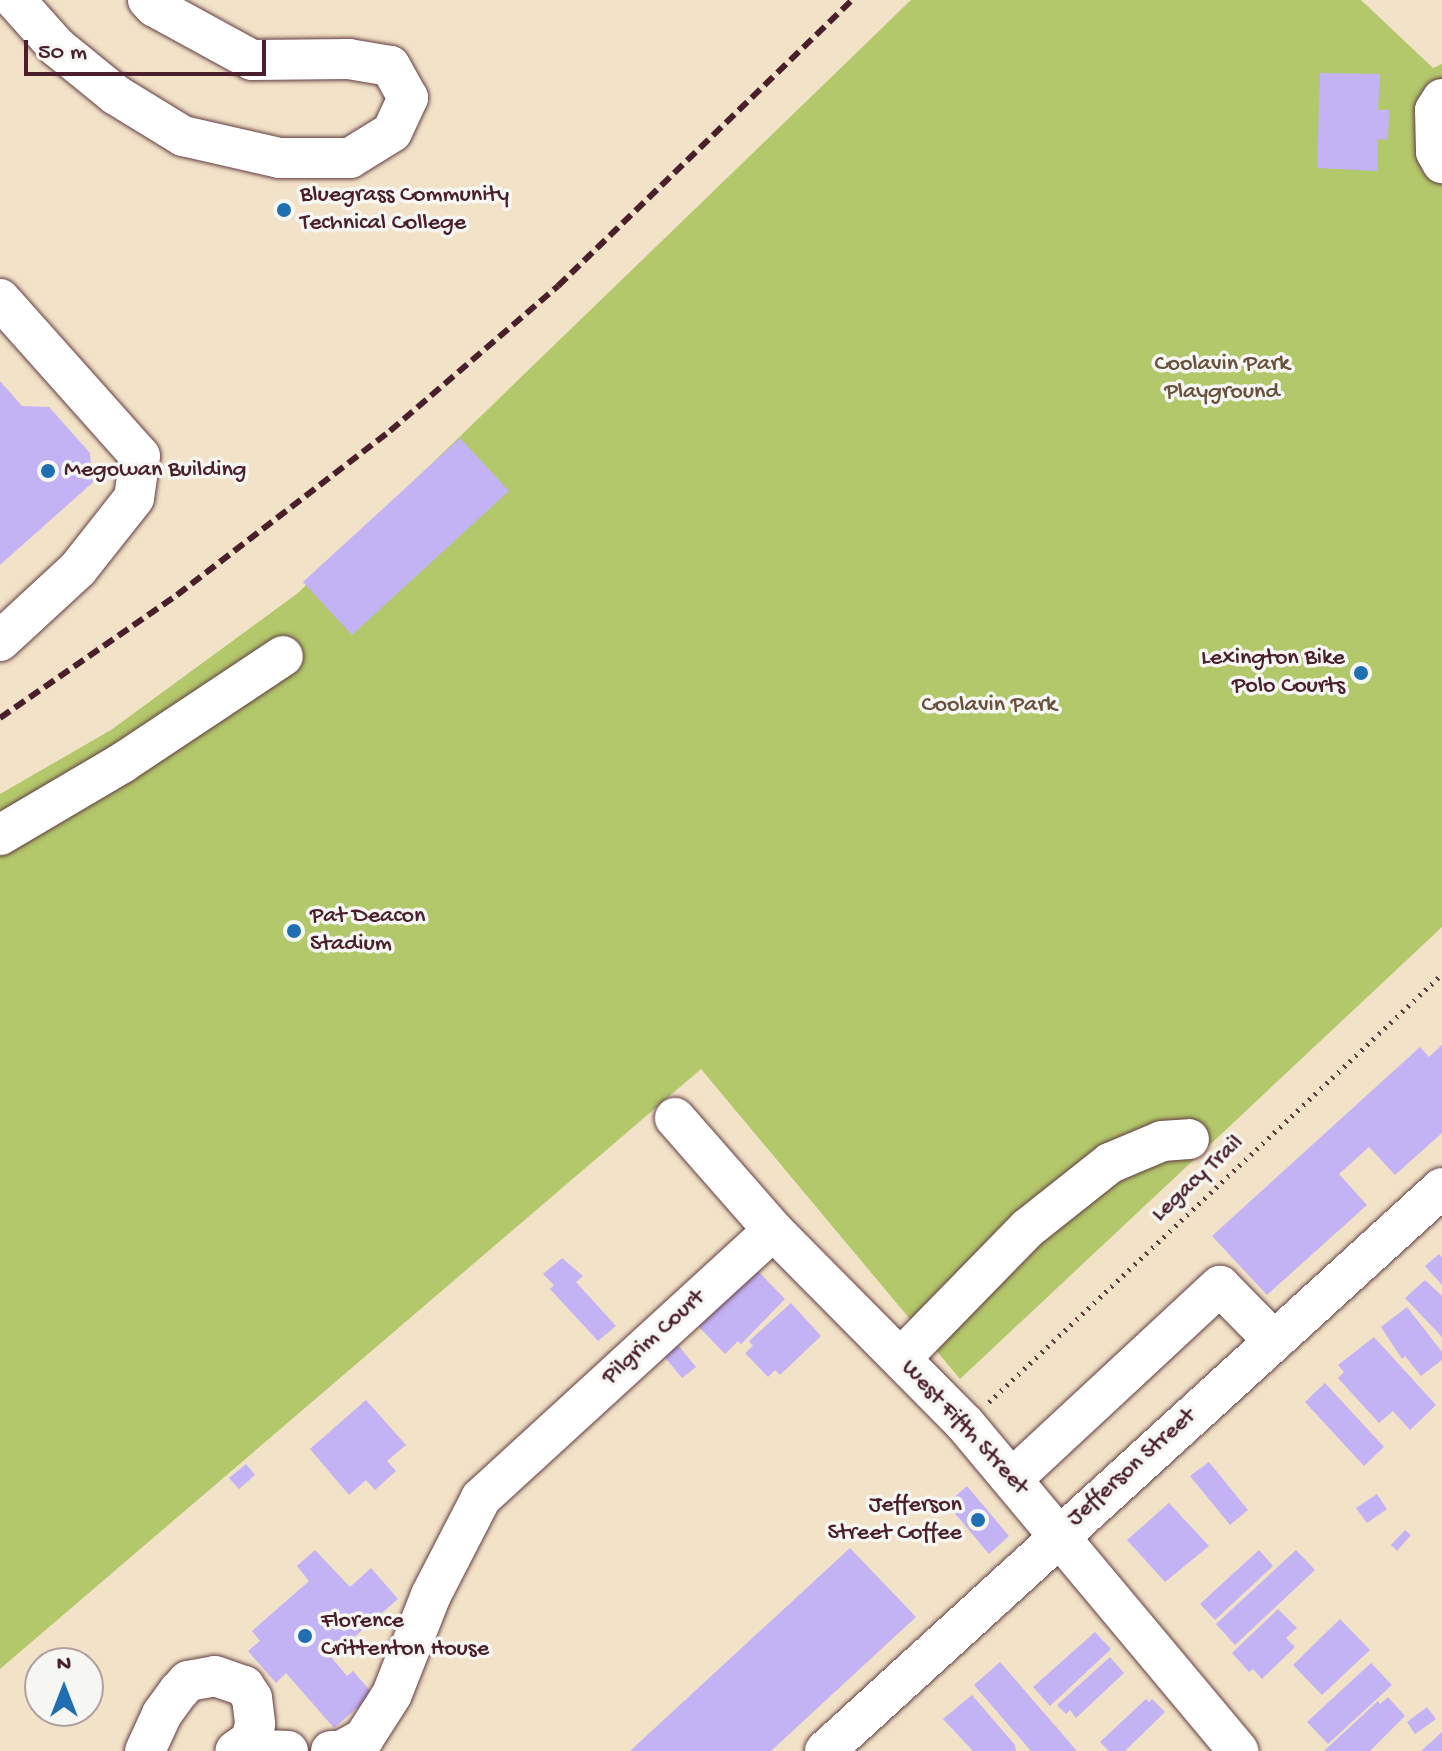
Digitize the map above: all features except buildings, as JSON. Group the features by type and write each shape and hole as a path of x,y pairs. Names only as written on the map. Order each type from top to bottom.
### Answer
{"street":[{"path":"15,0 57,47 116,95 183,136 280,158 350,158 392,132 408,98 390,66 349,59 252,60 155,7 148,0"},
{"path":"1442,99 1435,110 1436,152 1442,163"},
{"path":"0,299 140,456 134,498 78,569 0,641"},
{"path":"0,835 122,763 283,656"},
{"name":"West Fifth Street","path":"675,1118 773,1230 901,1358 1012,1479 1238,1751"},
{"path":"901,1358 1028,1228 1110,1163 1162,1141 1189,1139"},
{"name":"Jefferson Street","path":"825,1751 1059,1534 1442,1188"},
{"name":"Pilgrim Court","path":"331,1751 341,1751 364,1738 392,1694 462,1529 481,1498 534,1446 773,1230"},
{"path":"1012,1479 1220,1286 1273,1340"},
{"path":"145,1751 162,1714 188,1681 215,1676 244,1686 252,1698 255,1724 251,1740 237,1750"},
{"path":"237,1750 288,1751"}],"path":[{"name":"Legacy Trail","path":"978,1411 1442,974"}],"green space":[{"name":"Coolavin Park","path":"911,0 1361,0 1433,68 1442,64 1442,927 960,1379 701,1069 0,1669 0,794 111,730 298,593"}],"railway":[{"path":"0,718 177,595 390,431 558,286 852,0"}],"place":[{"name":"Bluegrass Community Technical College","path":"284,210"},
{"name":"Megowan Building","path":"48,471"},
{"name":"Lexington Bike Polo Courts","path":"1361,673"},
{"name":"Pat Deacon Stadium","path":"294,931"},
{"name":"Jefferson Street Coffee","path":"978,1520"},
{"name":"Florence Crittenton House","path":"305,1636"}],"park label":[{"name":"Coolavin Park Playground","path":"1222,379"}]}
